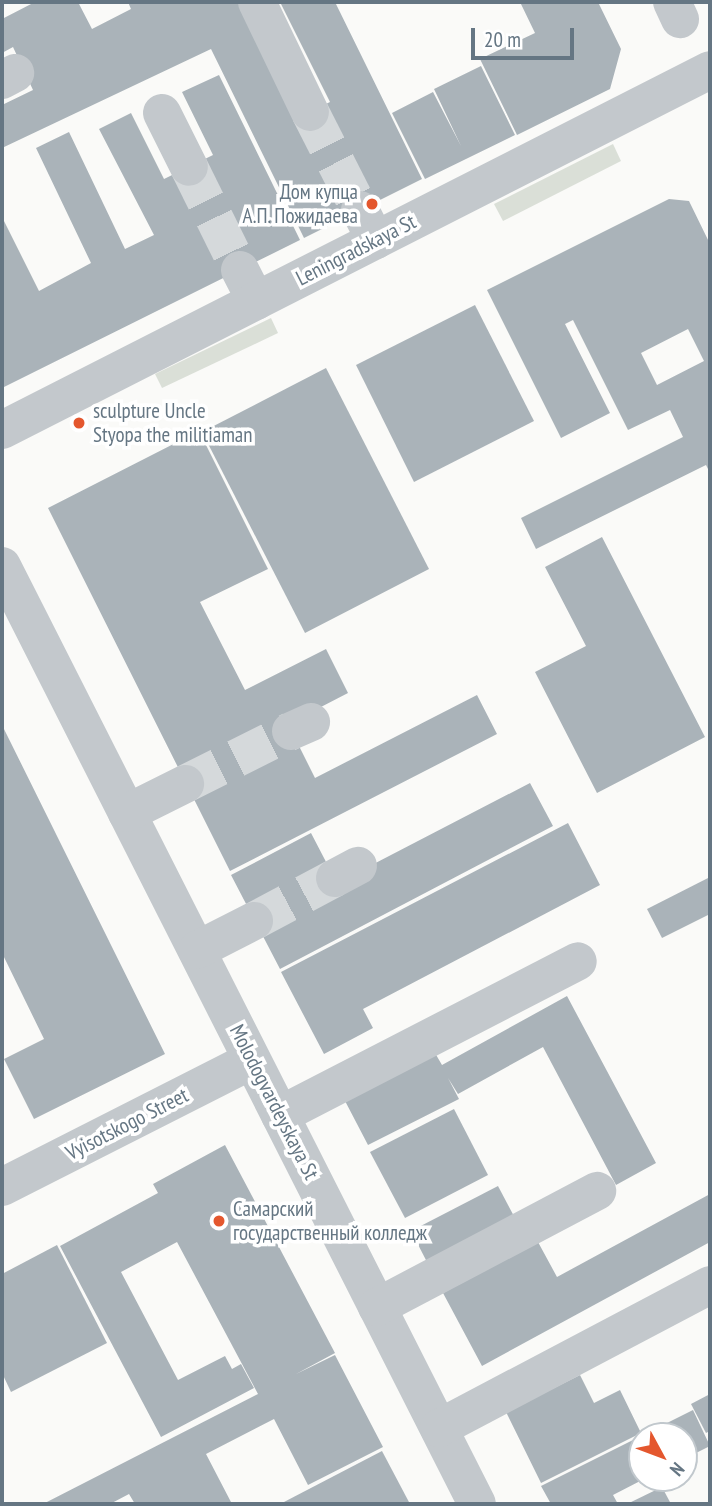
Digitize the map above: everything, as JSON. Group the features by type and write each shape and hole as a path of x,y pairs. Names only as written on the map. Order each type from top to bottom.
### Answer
{"street":[{"path":"257,2 310,112"},
{"name":"Leningradskaya St","path":"2,430 248,285 368,225 710,70"},
{"path":"162,113 189,167"},
{"name":"Molodogvardeyskaya St","path":"2,566 477,1504"},
{"path":"127,813 185,784"},
{"path":"197,950 254,920"},
{"path":"280,1115 578,961"},
{"name":"Vyisotskogo Street","path":"2,1187 252,1060"},
{"path":"377,1307 597,1191"},
{"path":"439,1428 710,1285"}],"shaded area":[{"path":"613,144 621,161 503,221 494,204"},
{"path":"271,318 278,333 162,388 155,374"}],"building":[{"path":"35,2 78,2 92,29 131,9 128,2 238,2 295,119 330,102 280,2 335,2 422,179 304,238 211,49 2,148 2,105 33,90 13,47 2,53 2,19"},
{"path":"520,2 598,2 621,49 610,89 517,135 480,59 535,33"},
{"path":"481,66 515,135 425,179 392,113 433,92 461,146 434,89"},
{"path":"219,75 300,240 2,388 2,217 39,291 91,263 36,148 69,132 125,249 154,235 99,129 131,113 164,179 213,155 182,92"},
{"path":"669,199 689,201 710,244 710,473 706,465 536,549 521,518 683,437 670,410 628,430 573,320 565,324 610,413 561,438 487,290","holes":["688,329 704,361 657,385 641,353"]},
{"path":"475,305 534,421 414,482 356,365"},
{"path":"326,368 429,569 305,633 202,432"},
{"path":"199,431 268,569 200,602 245,690 326,649 348,693 288,724 315,778 477,695 497,734 230,871 48,508"},
{"path":"602,537 705,737 597,793 535,672 586,646 545,567"},
{"path":"2,725 165,1054 34,1119 4,1059 44,1039 2,953"},
{"path":"530,783 553,826 280,969 231,875 311,833 337,883"},
{"path":"568,823 600,885 363,1009 373,1028 324,1054 281,972"},
{"path":"710,877 710,914 662,938 647,909"},
{"path":"567,996 656,1163 616,1185 543,1047 458,1094 448,1078 459,1099 368,1145 344,1099 435,1053 442,1065"},
{"path":"454,1109 488,1175 405,1218 370,1152"},
{"path":"225,1145 335,1353 296,1374 335,1355 383,1447 308,1485 274,1419 206,1454 232,1504 135,1504 129,1494 110,1504 43,1504 258,1394 177,1242 121,1272 178,1380 225,1356 232,1369 241,1364 254,1388 161,1437 60,1246 158,1193 153,1184"},
{"path":"498,1186 516,1220 428,1264 411,1231"},
{"path":"710,1194 710,1242 482,1366 443,1293 538,1242 557,1277"},
{"path":"57,1245 107,1343 11,1392 2,1373 2,1274"},
{"path":"580,1375 594,1403 620,1390 636,1422 628,1422 628,1440 541,1483 506,1412"},
{"path":"710,1394 710,1431 706,1433 691,1404"},
{"path":"693,1410 710,1446 698,1452 698,1422 669,1422"},
{"path":"628,1442 628,1487 613,1495 618,1504 551,1504 541,1486"},
{"path":"382,1451 410,1504 284,1502"},
{"path":"652,1492 665,1492 671,1504 627,1504"}],"tunnel":[{"path":"310,112 360,210"},
{"path":"189,167 240,270"},
{"path":"185,784 291,731"},
{"path":"254,921 335,878"}],"place":[{"name":"Дом купца А.П. Пожидаева","path":"372,204"},
{"name":"sculpture Uncle Styopa the militiaman","path":"79,423"},
{"name":"Самарский государственный колледж","path":"219,1221"}]}
